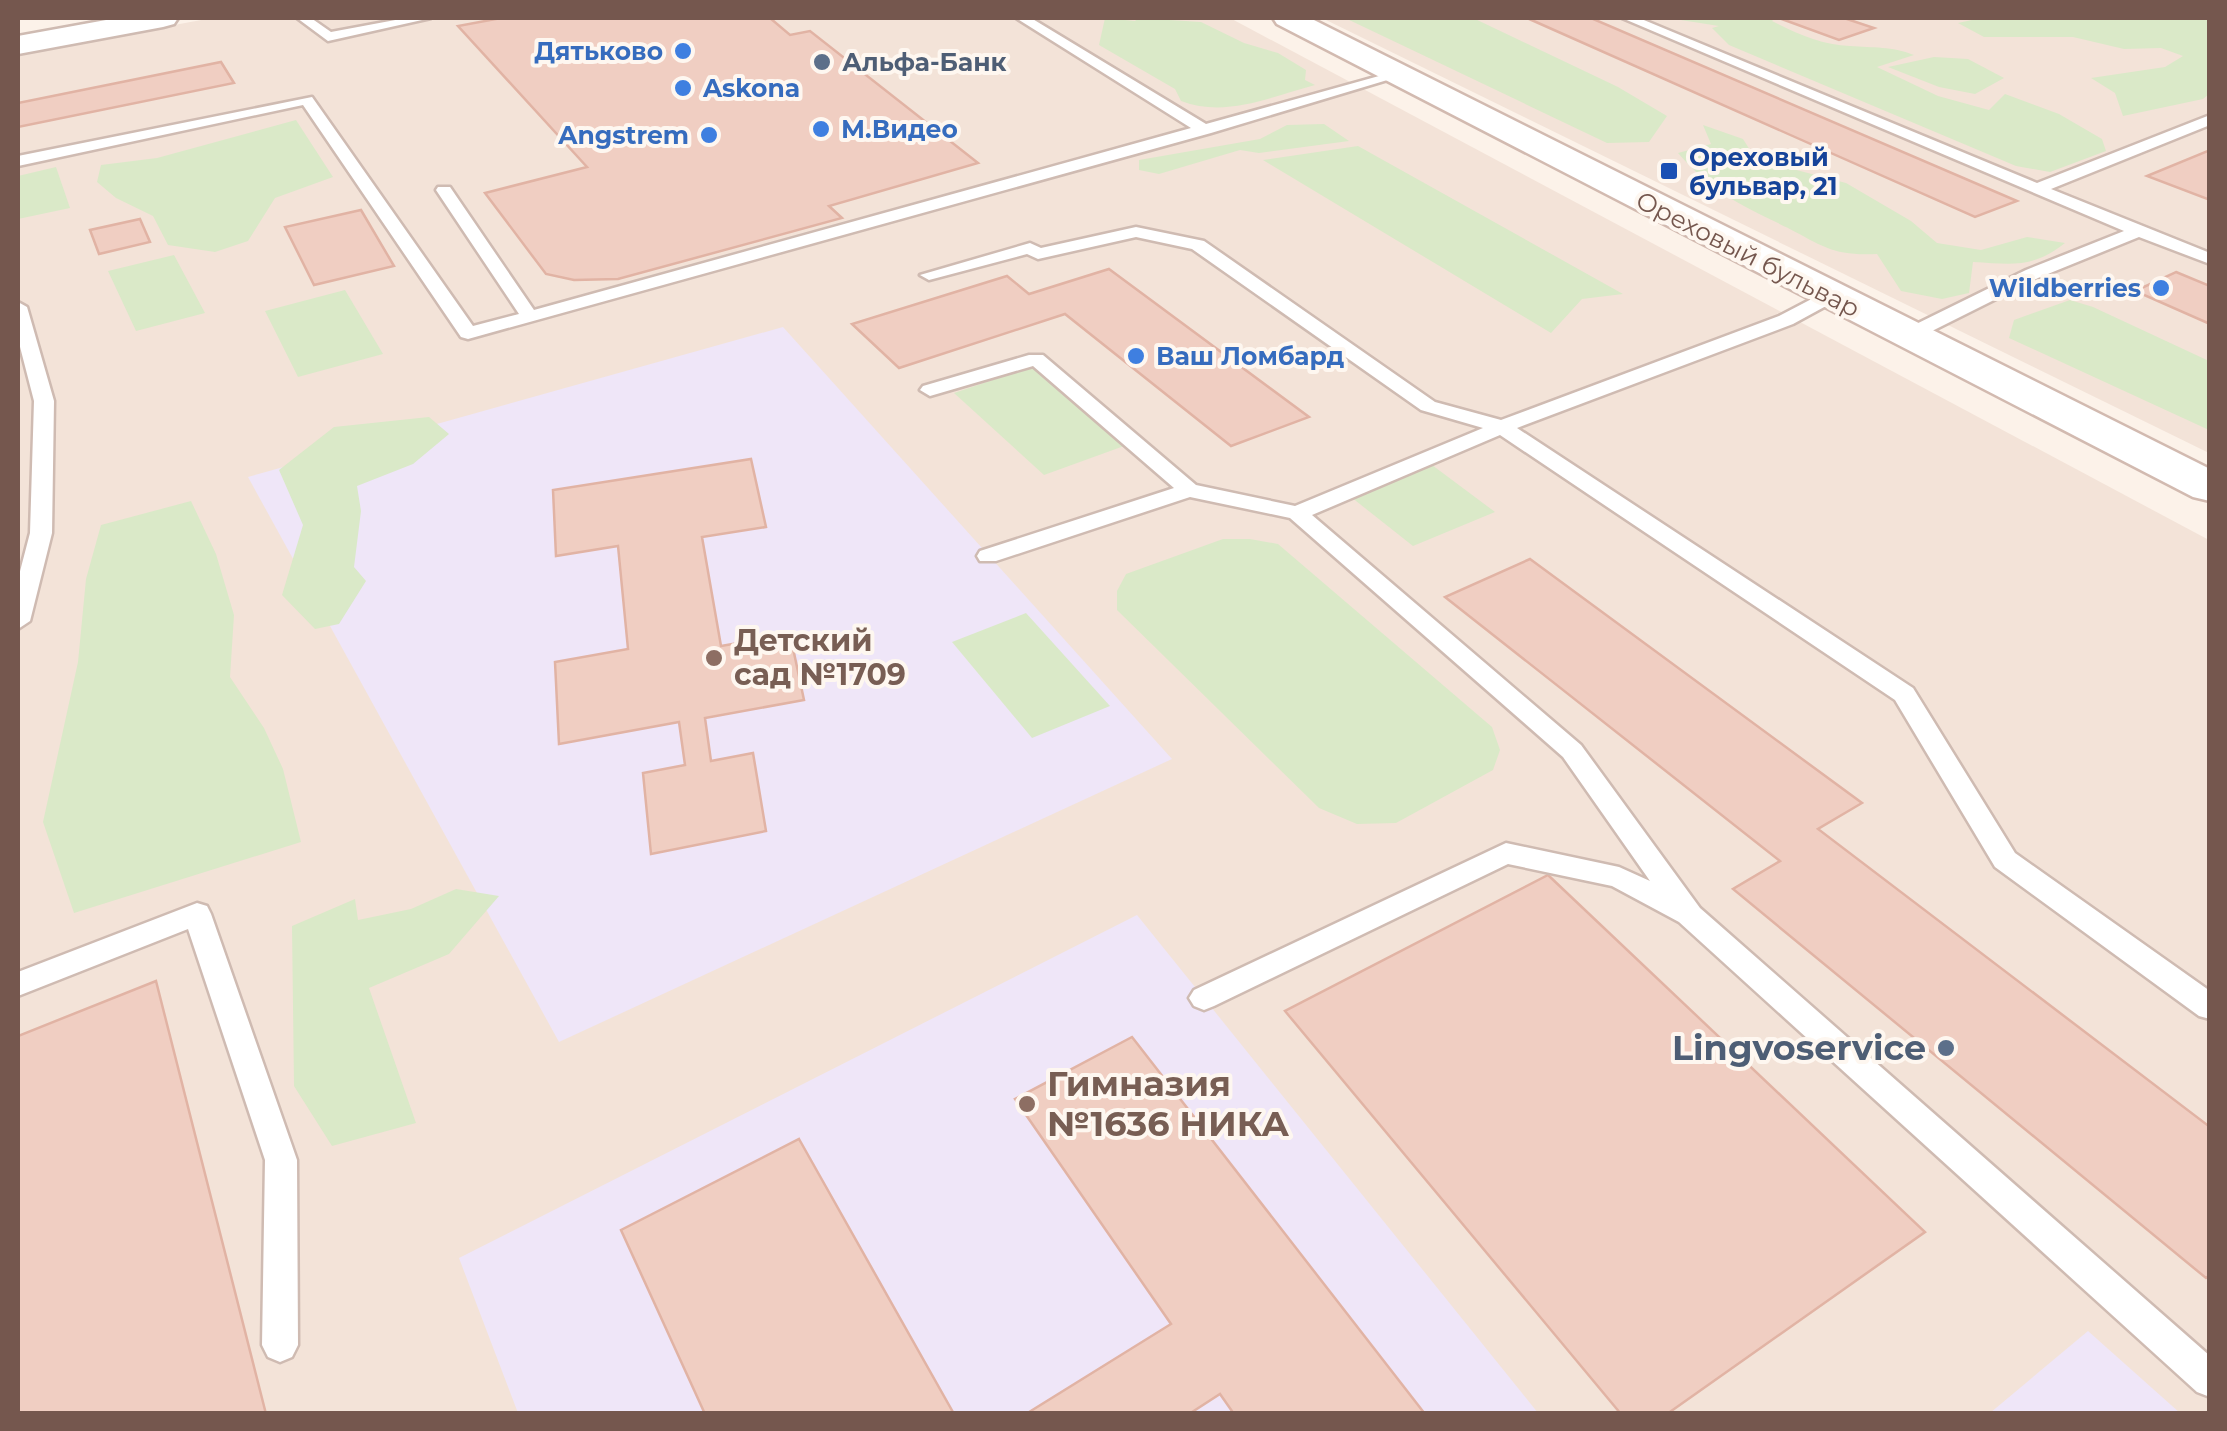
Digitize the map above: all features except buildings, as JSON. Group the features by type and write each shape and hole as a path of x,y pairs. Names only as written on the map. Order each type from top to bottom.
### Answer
{"main road":[{"path":"18,42 163,18"},
{"name":"Ореховый бульвар","path":"1288,18 2210,487"}],"lane":[{"path":"304,18 328,37 424,18"},
{"path":"1022,18 1206,130"},
{"path":"1629,18 2210,260"},
{"path":"18,161 308,100 468,334 1397,75"},
{"path":"2037,189 2210,119"},
{"path":"444,190 530,317"},
{"path":"1908,335 2032,274 2140,231"},
{"path":"929,275 1030,248 1038,254 1136,232 1198,245 1428,406 1502,426 1904,694 2005,860 2210,1007"},
{"path":"1297,513 1502,426 1786,320 1832,296"},
{"path":"18,308 44,402 41,533 18,621"},
{"path":"930,390 1036,359 1188,490 1297,513 1572,751 1690,916 2210,1380"},
{"path":"988,556 1188,490"},
{"path":"1204,998 1506,854 1619,877 1690,916"},
{"path":"18,984 197,914 281,1160 280,1345"}],"shaded area":[{"path":"212,18 1230,18 2209,540 2209,1413 18,1414 18,54"},
{"path":"1322,18 2209,18 2209,453"},
{"name":"Детский сад №1709","path":"783,327 1172,759 559,1042 248,477"},
{"name":"Гимназия №1636 НИКА","path":"1137,915 1538,1413 518,1413 459,1258"},
{"path":"2088,1331 2180,1413 1990,1413"}],"green space":[{"path":"1105,18 1201,22 1244,43 1278,53 1306,70 1305,80 1315,85 1231,107 1181,101 1175,89 1099,45"},
{"path":"1345,18 1473,18 1618,87 1667,116 1649,142 1607,143"},
{"path":"1668,18 1775,18 1772,21 1820,41 1906,52 1914,55 1877,67 1938,96 1989,110 2005,94 2059,114 2102,139 2106,151 2050,172 2016,166 1729,45 1712,28 1719,26"},
{"path":"1981,18 2209,18 2209,94 2203,99 2123,116 2115,93 2091,78 2165,67 2183,56 2161,48 2124,49 2073,37 1984,37 1958,23"},
{"path":"1934,57 1968,59 2004,78 1975,94 1939,87 1888,67"},
{"path":"296,120 333,177 275,198 248,241 215,252 168,245 153,216 116,198 97,182 101,165 157,158"},
{"path":"1324,124 1349,141 1259,153 1240,150 1159,174 1139,170 1139,160 1260,139 1287,125"},
{"path":"1703,125 1743,139 1750,150 1785,167 1846,183 1911,221 1937,243 1981,250 2027,237 2065,243 2032,261 1973,262 1969,293 1942,299 1901,291 1877,254 1839,252 1821,245 1742,205 1704,179 1678,153 1711,144"},
{"path":"1358,146 1623,294 1582,299 1551,333 1263,160"},
{"path":"56,167 70,208 18,219 18,176"},
{"path":"174,255 205,313 136,331 108,271"},
{"path":"345,290 383,354 298,377 265,311"},
{"path":"2070,300 2209,361 2209,430 2009,338 2014,320"},
{"path":"1031,367 1124,446 1044,475 954,393"},
{"path":"429,417 449,434 413,464 357,486 361,511 354,567 366,581 339,624 315,629 282,595 303,525 279,470 334,427"},
{"path":"1432,465 1495,512 1413,546 1351,497"},
{"path":"191,501 216,554 234,615 230,677 264,728 283,769 301,842 74,913 43,822 78,662 86,579 101,525"},
{"path":"1223,539 1278,544 1492,727 1500,750 1493,770 1396,823 1357,824 1319,808 1117,610 1117,591 1126,574"},
{"path":"1026,613 1110,706 1032,738 952,642"},
{"path":"456,889 499,896 449,954 369,988 416,1123 332,1146 294,1086 292,926 355,899 358,920 411,909"}],"place":[{"name":"Дятьково","path":"683,51"},
{"name":"Альфа-Банк","path":"822,62"},
{"name":"Askona","path":"683,88"},
{"name":"М.Видео","path":"821,129"},
{"name":"Angstrem","path":"709,135"},
{"name":"Ореховый бульвар, 21","path":"1669,171"},
{"name":"Wildberries","path":"2161,288"},
{"name":"Ваш Ломбард","path":"1136,356"},
{"name":"Детский сад №1709","path":"714,658"},
{"name":"Lingvoservice","path":"1946,1048"},
{"name":"Гимназия №1636 НИКА","path":"1027,1104"}]}
